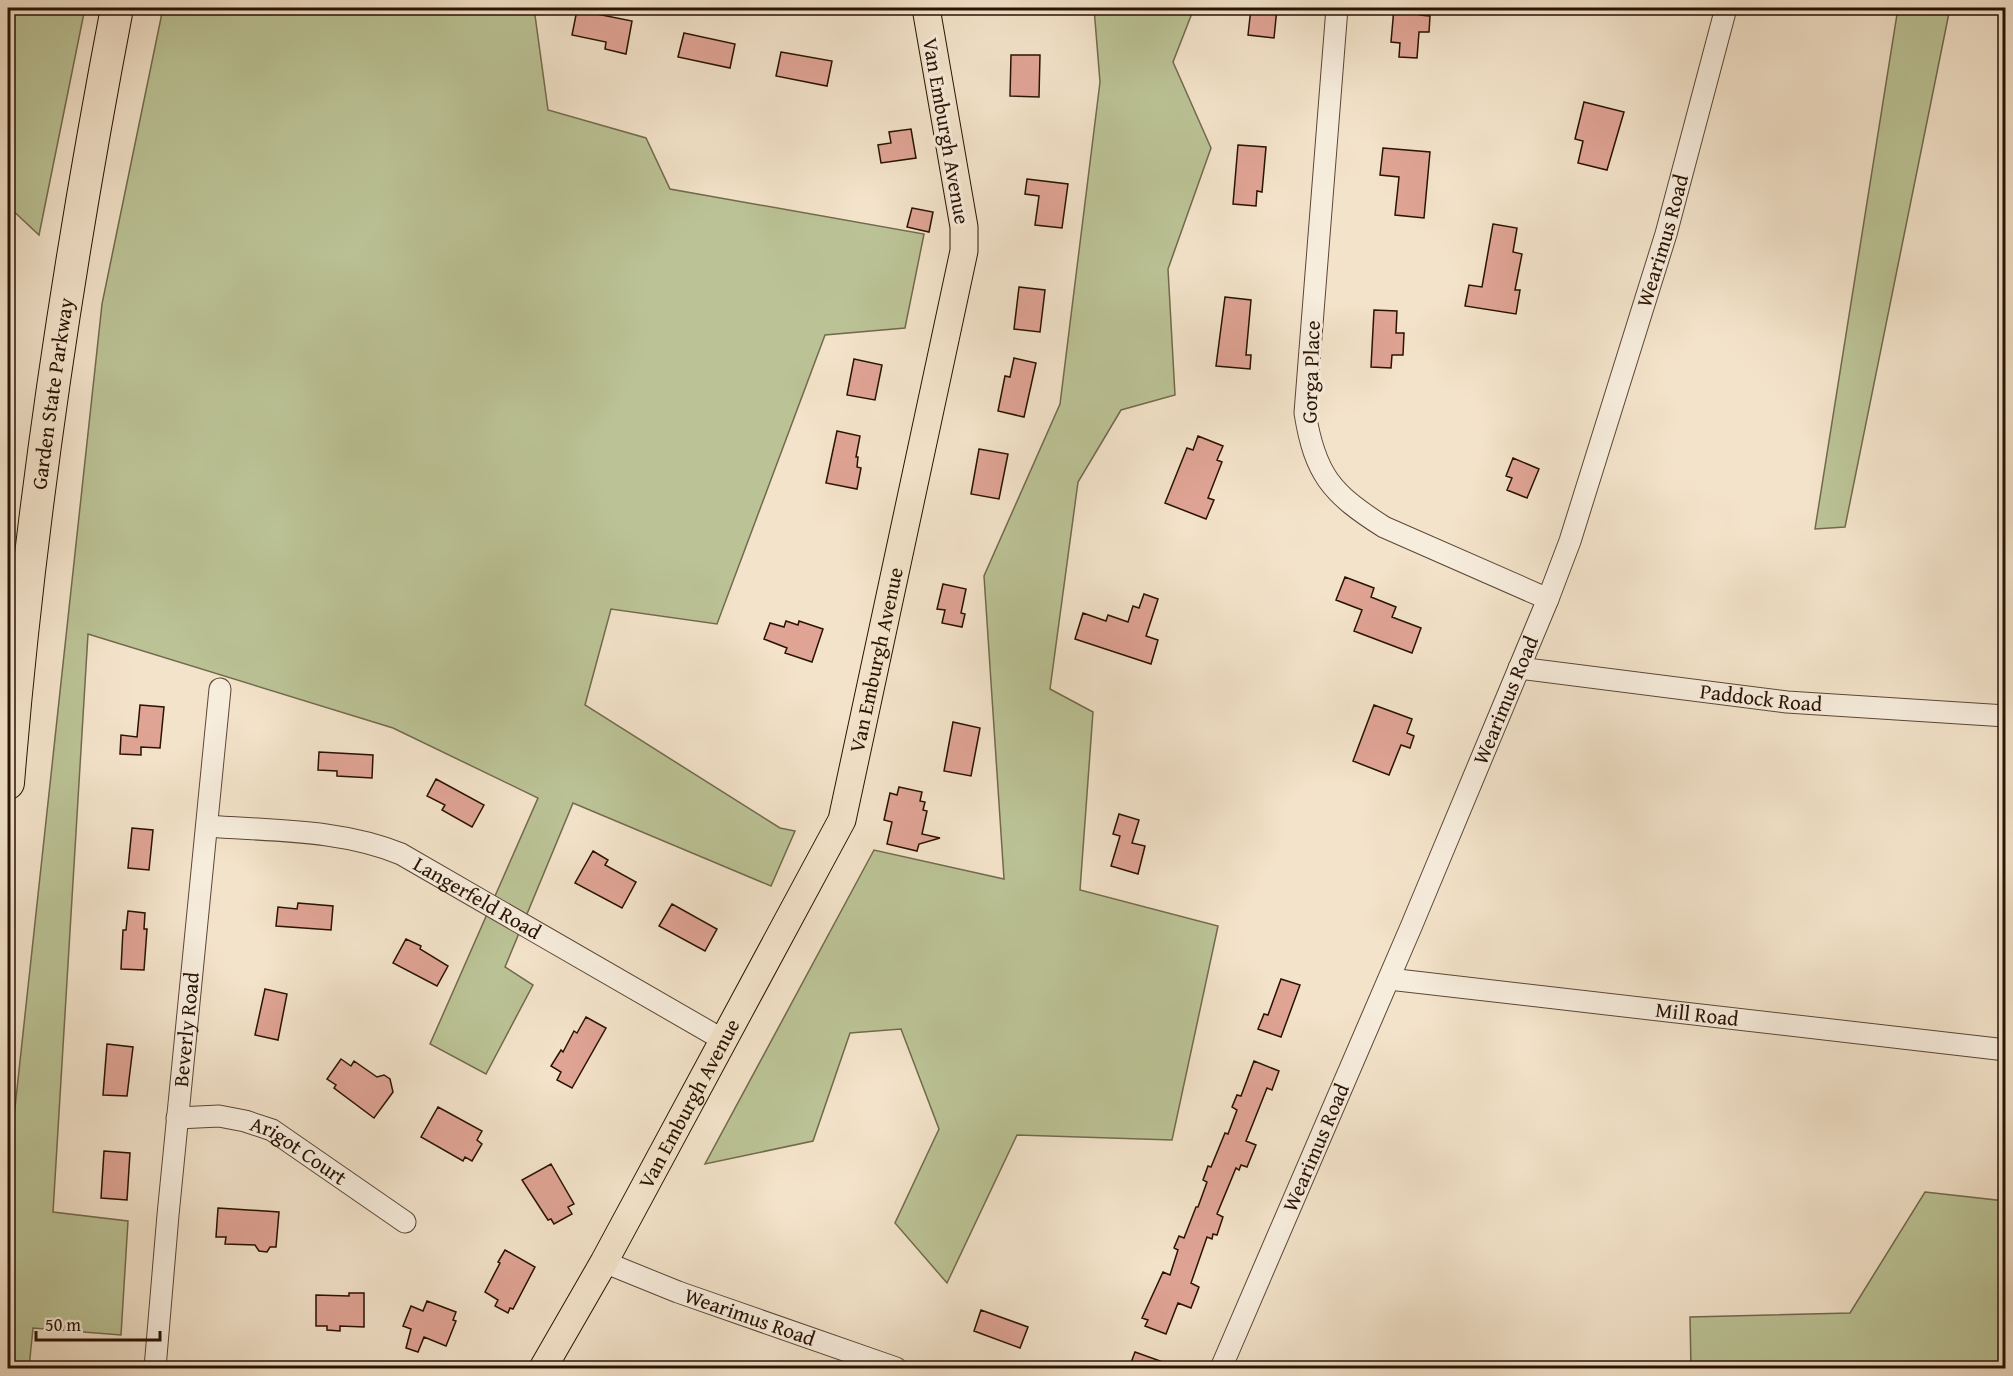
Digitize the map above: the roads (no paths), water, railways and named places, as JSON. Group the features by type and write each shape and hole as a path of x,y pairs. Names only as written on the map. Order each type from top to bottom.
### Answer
{"highway":[{"name":"Garden State Parkway","path":"8,783 25,595 45,439 87,168 117,8"}],"main road":[{"name":"Van Emburgh Avenue","path":"543,1368 604,1262 842,820 964,251 964,228 926,8"}],"street":[{"name":"Gorga Place","path":"1337,8 1305,412 1315,459 1325,477 1344,498 1360,512 1384,527 1548,599"},
{"name":"Wearimus Road","path":"1221,1368 1389,979 1548,599 1570,541 1649,291 1726,8"},
{"name":"Paddock Road","path":"1519,668 1787,702 2006,716"},
{"name":"Beverly Road","path":"155,1368 177,1118 220,689"},
{"name":"Langerfeld Road","path":"207,826 350,837 401,854 724,1041"},
{"name":"Mill Road","path":"1389,979 2006,1050"},
{"name":"Arigot Court","path":"177,1118 219,1116 245,1121 272,1130 405,1222"},
{"name":"Wearimus Road","path":"604,1262 678,1292 896,1368"}]}
